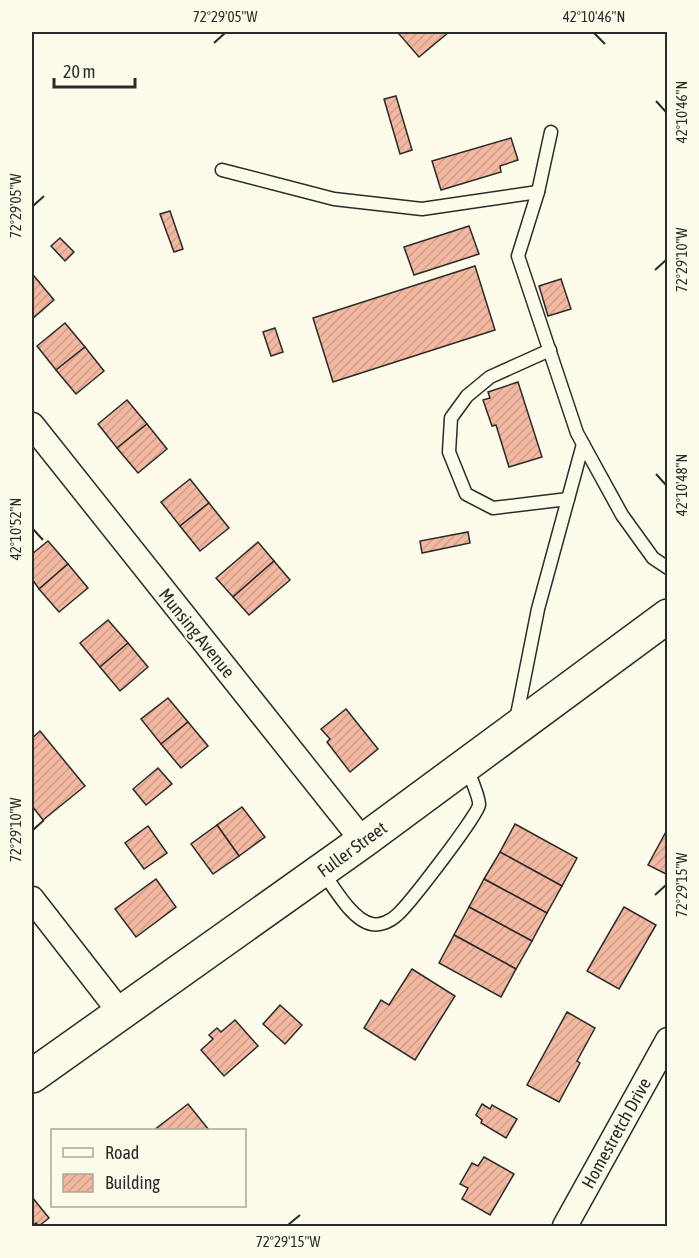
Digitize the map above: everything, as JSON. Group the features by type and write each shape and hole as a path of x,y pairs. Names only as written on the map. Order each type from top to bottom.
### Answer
{"street":[{"name":"Munsing Avenue","path":"32,425 363,841"},
{"name":"Fuller Street","path":"32,1076 363,841 668,616"},
{"path":"32,899 120,1012"},
{"name":"Homestretch Drive","path":"565,1227 668,1040"}],"lane":[{"path":"551,132 538,192 518,256 577,432 622,515 653,558 668,568"},
{"path":"222,170 333,200 422,209 538,192"},
{"path":"550,350 490,377 467,396 451,418 448,452 466,494 493,508 568,498"},
{"path":"514,730 538,609 583,444"},
{"path":"322,870 354,914 364,922 377,925 397,916 471,820 479,806 479,800 466,765"}],"building":[{"path":"402,32 449,32 419,57 399,34"},
{"path":"396,96 412,150 400,154 384,99"},
{"path":"511,138 518,160 500,166 501,172 441,190 432,161"},
{"path":"170,211 183,249 174,252 160,214"},
{"path":"469,226 479,254 414,275 404,247"},
{"path":"60,238 74,252 65,261 51,246"},
{"path":"475,266 495,330 333,382 313,318"},
{"path":"34,276 54,300 32,319 32,278"},
{"path":"561,279 571,309 548,316 539,286"},
{"path":"65,323 85,347 56,370 37,346"},
{"path":"275,328 283,352 271,356 263,332"},
{"path":"85,347 104,371 76,394 56,370"},
{"path":"518,382 542,457 509,467 496,425 492,426 483,400 490,398 488,392"},
{"path":"127,400 147,424 117,448 98,424"},
{"path":"147,424 167,449 138,473 117,448"},
{"path":"190,479 209,503 180,526 161,502"},
{"path":"209,503 229,528 200,551 180,526"},
{"path":"468,532 470,543 422,553 420,541"},
{"path":"48,541 68,564 39,589 32,579 32,554"},
{"path":"258,542 274,561 233,597 216,578"},
{"path":"274,561 290,580 249,615 233,597"},
{"path":"68,564 88,588 59,612 39,589"},
{"path":"108,620 128,643 100,667 80,643"},
{"path":"128,643 148,667 120,691 100,667"},
{"path":"168,698 188,722 161,744 141,719"},
{"path":"346,709 378,749 350,772 327,742 330,739 321,729"},
{"path":"188,722 208,746 181,768 161,744"},
{"path":"40,731 85,786 43,820 32,806 32,738"},
{"path":"158,768 172,784 146,805 133,789"},
{"path":"242,807 265,837 239,856 217,825"},
{"path":"515,824 577,858 562,886 500,852"},
{"path":"217,825 239,856 213,874 191,844"},
{"path":"148,826 167,853 144,869 125,843"},
{"path":"668,828 668,875 648,865"},
{"path":"500,852 562,886 547,913 484,879"},
{"path":"156,879 176,907 136,937 115,909"},
{"path":"484,879 547,913 532,941 469,907"},
{"path":"469,907 532,941 516,969 454,935"},
{"path":"624,907 656,925 619,989 587,971"},
{"path":"454,935 516,969 501,997 439,963"},
{"path":"412,969 455,996 415,1060 364,1028 381,1000 389,1005"},
{"path":"280,1005 302,1025 285,1044 263,1024"},
{"path":"567,1012 595,1028 577,1061 580,1063 559,1102 527,1085"},
{"path":"235,1020 258,1046 224,1076 201,1050 213,1039 209,1035 217,1028 221,1032"},
{"path":"188,1104 208,1129 155,1129"},
{"path":"482,1104 490,1109 492,1105 517,1119 506,1138 481,1123 482,1120 476,1115"},
{"path":"484,1157 514,1174 490,1215 462,1199 468,1188 460,1184 472,1163 478,1166"},
{"path":"32,1197 49,1218 39,1226 36,1223 32,1226"}]}
